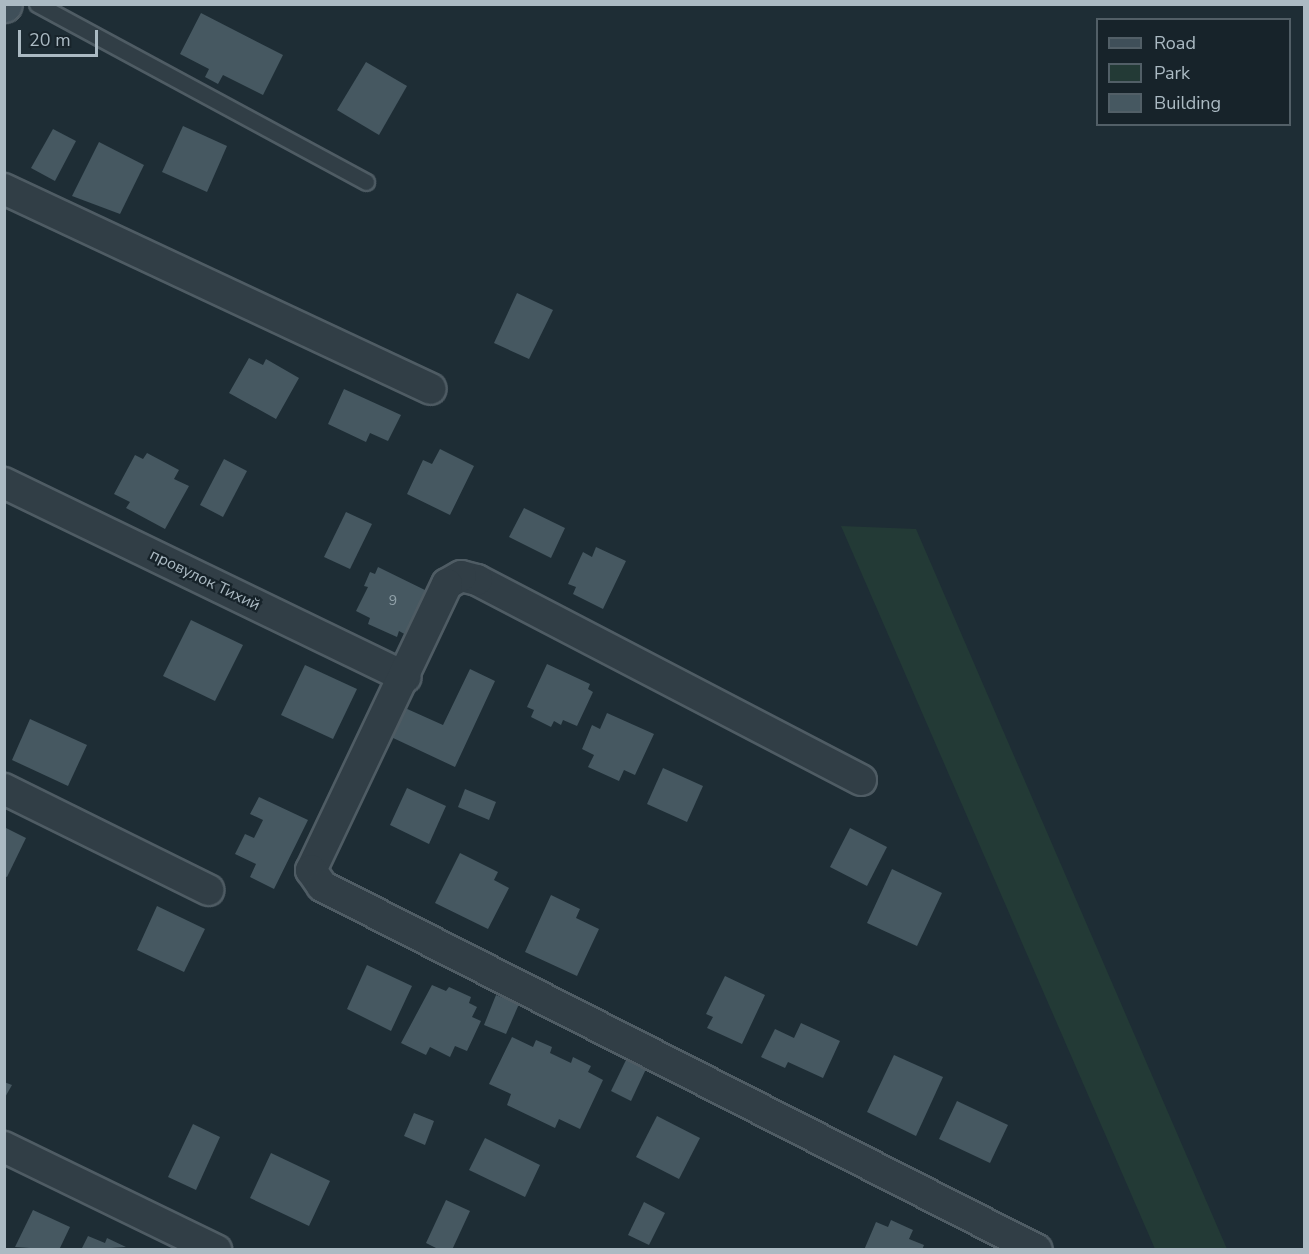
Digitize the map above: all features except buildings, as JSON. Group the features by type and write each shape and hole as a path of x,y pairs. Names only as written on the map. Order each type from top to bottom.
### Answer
{"street":[{"path":"4,189 430,390"},
{"name":"провулок Тихий","path":"4,483 406,677"},
{"path":"861,780 477,580 461,576 447,584 406,677 315,855 311,870 322,886 1037,1250"},
{"path":"4,789 208,890"},
{"path":"4,1147 216,1250"}],"lane":[{"path":"38,4 366,182"}],"green space":[{"path":"841,526 916,529 1227,1249 1155,1249"}]}
